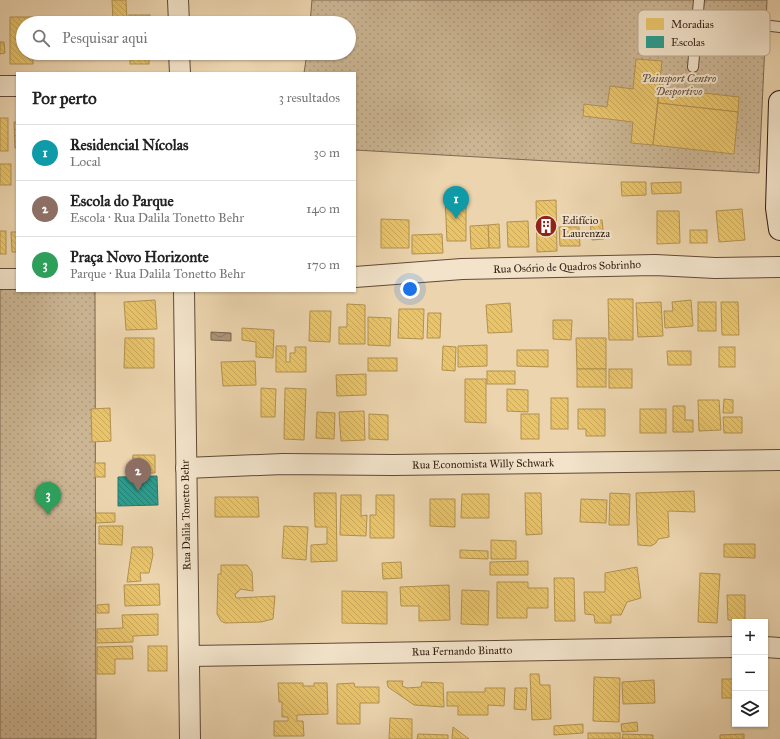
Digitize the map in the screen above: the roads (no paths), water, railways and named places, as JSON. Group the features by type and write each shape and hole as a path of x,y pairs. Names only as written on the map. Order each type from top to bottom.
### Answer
{"street":[{"path":"178,0 178,16"},
{"path":"179,60 180,72"},
{"path":"0,86 16,86"},
{"path":"780,102 777,208 780,229"},
{"name":"Rua Osório de Quadros Sobrinho","path":"356,277 462,269 655,265 715,268 780,267"},
{"path":"0,279 16,279"},
{"name":"Rua Dalila Tonetto Behr","path":"184,292 190,739"},
{"name":"Rua Economista Willy Schwark","path":"186,468 283,464 393,465 780,460"},
{"name":"Rua Fernando Binatto","path":"189,656 732,647"},
{"path":"768,647 780,648"}],"lane":[{"path":"697,10 699,0"},
{"path":"770,26 780,27"},
{"path":"693,68 694,56"}],"water":[{"path":"211,332 231,333 231,341 211,340"}],"place":[{"name":"Residencial Nícolas","path":"456,219"},
{"name":"Edifício Laurenzza","path":"546,226"},
{"name":"Escola do Parque","path":"138,491"},
{"name":"Praça Novo Horizonte","path":"48,515"}],"park label":[{"name":"Painsport Centro Desportivo","path":"679,84"}]}
